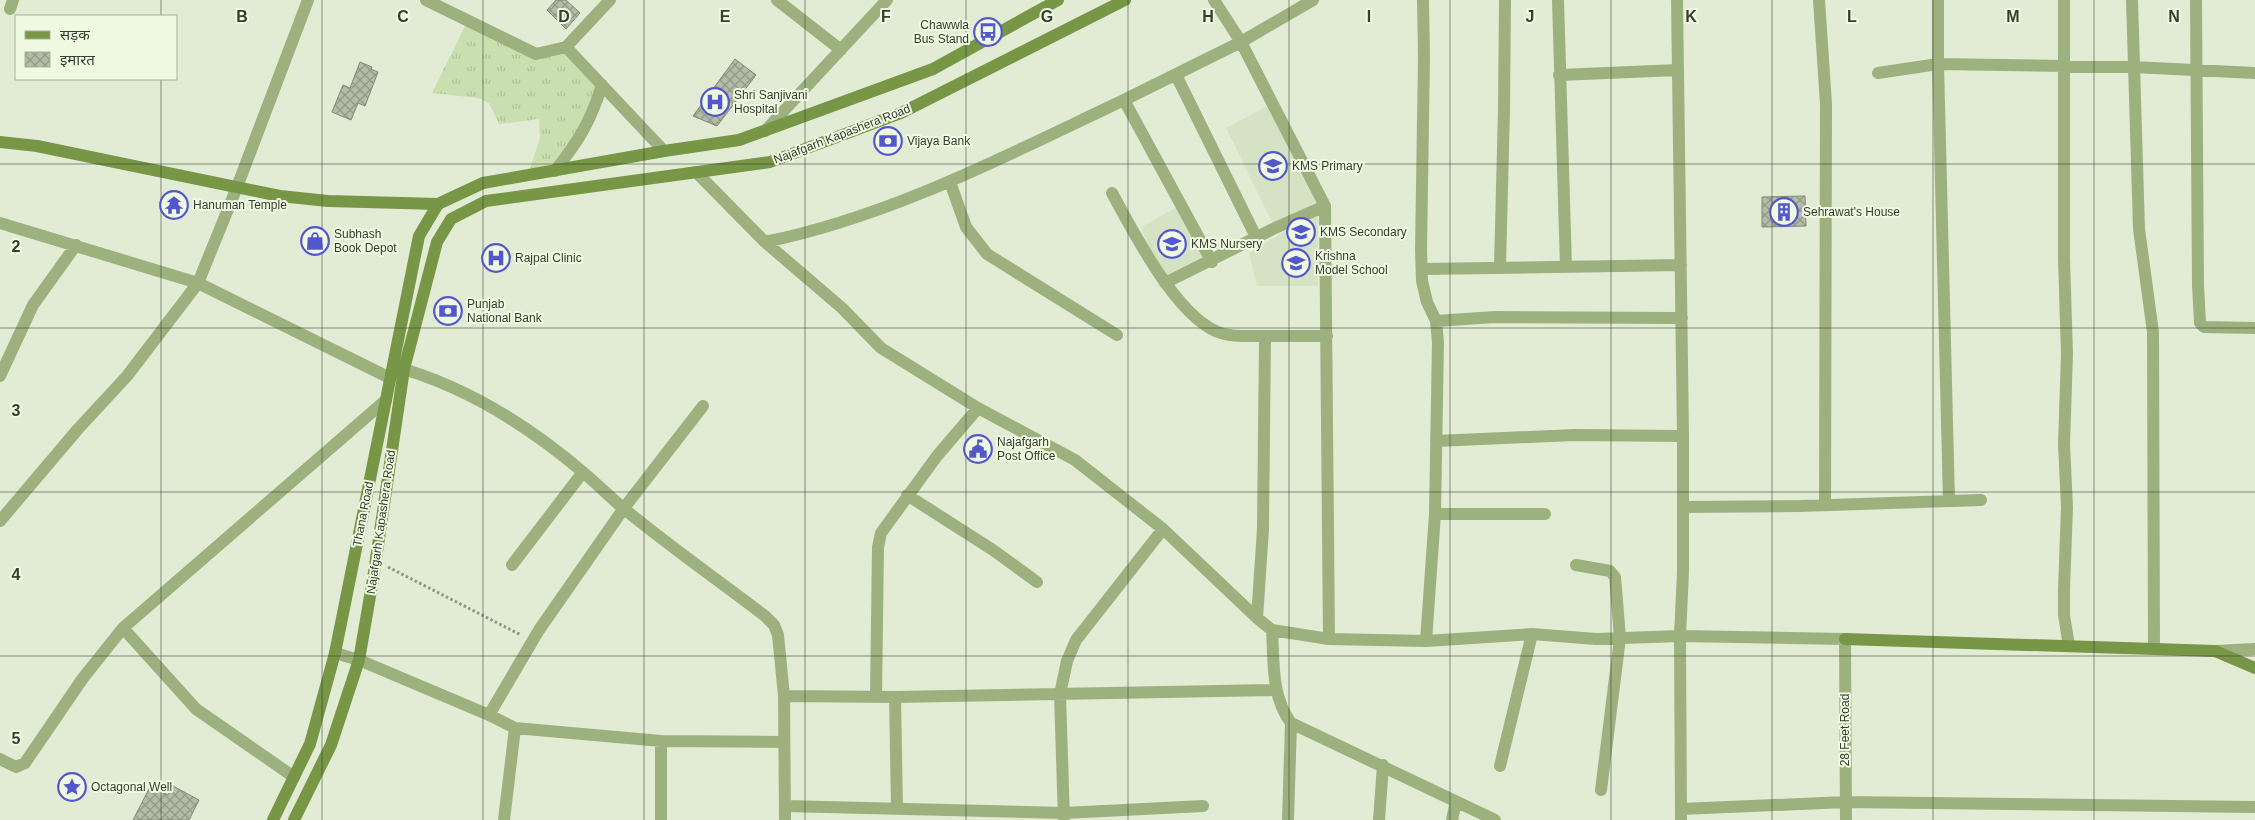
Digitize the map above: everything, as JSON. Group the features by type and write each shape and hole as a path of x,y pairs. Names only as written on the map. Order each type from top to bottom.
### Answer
{"main road":[{"path":"0,142 37,146 280,196 328,201 438,204 483,183 664,151 740,140 933,69 1058,0"},
{"name":"Najafgarh Kapashera Road","path":"294,820 331,744 359,660 376,561 395,371 437,242 451,219 486,202 770,162 901,113 1125,0"},
{"path":"438,204 451,219"},
{"name":"Thana Road","path":"273,820 310,744 335,653 386,400 395,371 419,236 438,204"},
{"path":"1845,639 2216,651 2255,668"}],"street":[{"path":"0,521 78,429 128,376 198,282 237,187 308,0"},
{"path":"426,0 536,54 566,46 610,0"},
{"path":"777,0 841,50"},
{"path":"765,131 887,0"},
{"path":"1214,0 1241,42 1325,206 1329,639"},
{"path":"765,242 806,234 950,182 1176,75 1241,42 1313,0"},
{"path":"1423,0 1422,269 1427,302 1436,321 1438,342 1435,514 1426,640"},
{"path":"1500,267 1505,0"},
{"path":"1558,0 1566,266"},
{"path":"1677,0 1683,436 1683,572 1680,636 1681,815 1846,802 2255,807"},
{"path":"1819,0 1826,104 1825,505"},
{"path":"1938,0 1938,64 1950,501"},
{"path":"2064,0 2064,259 2067,354 2064,444 2067,507 2064,615 2069,646"},
{"path":"2132,0 2139,229 2153,332 2154,649"},
{"path":"2196,0 2200,323 2204,327 2255,328"},
{"path":"566,46 664,151"},
{"path":"1878,73 1938,64 2133,67 2255,73"},
{"path":"1559,75 1678,70"},
{"path":"1176,75 1257,239"},
{"path":"555,171 579,141 592,116 602,85"},
{"path":"1124,100 1212,262"},
{"path":"696,172 765,242 842,308 881,348 978,408 1075,460 1163,529 1272,630 1329,639 1426,640 1532,634 1620,638 1680,636 1845,639"},
{"path":"950,182 966,228 987,254 1117,335"},
{"path":"1112,193 1165,284 1192,314 1212,329 1223,334 1327,336"},
{"path":"1165,284 1325,206"},
{"path":"0,223 198,282 395,371 431,377 494,409 528,430 774,625 778,635 784,696 785,820"},
{"path":"0,376 33,305 76,245"},
{"path":"1422,269 1681,265"},
{"path":"1436,321 1495,317 1682,318"},
{"path":"1257,618 1264,529 1265,336"},
{"path":"0,760 16,767 25,763 83,678 123,628 386,400"},
{"path":"489,715 532,641 624,508 702,406"},
{"path":"876,697 878,546 884,527 978,408"},
{"path":"1436,441 1574,435 1683,436"},
{"path":"512,565 583,472"},
{"path":"908,495 993,550 1037,582"},
{"path":"1683,507 1981,500"},
{"path":"1435,514 1545,514"},
{"path":"1064,816 1060,694 1067,662 1076,640 1163,529"},
{"path":"1576,565 1613,573 1620,638 1601,790"},
{"path":"123,628 196,709 294,777"},
{"path":"1272,630 1276,690 1283,711 1292,722 1495,820"},
{"path":"1500,766 1532,634"},
{"name":"28 Feet Road","path":"1845,639 1846,820"},
{"path":"2216,651 2255,649"},
{"path":"335,653 359,660 489,715 514,728 661,741 784,742"},
{"path":"784,696 895,697 1276,690"},
{"path":"895,697 897,808"},
{"path":"1288,820 1292,722"},
{"path":"504,820 514,728"},
{"path":"661,741 661,820"},
{"path":"1380,820 1382,765"},
{"path":"1452,820 1456,801"},
{"path":"785,806 848,814 897,808 1064,816 1203,806"}],"path":[{"path":"376,561 532,641"}],"shaded area":[{"name":"KMS Primary","path":"1271,104 1321,203 1275,228 1226,128"},
{"name":"KMS Nursery","path":"1177,207 1206,260 1162,280 1141,227"},
{"name":"KMS Secondary","path":"1318,211 1318,286 1257,286 1249,253"}],"green space":[{"path":"467,22 536,56 565,49 600,86 559,166 530,169 540,138 539,119 499,124 489,103 478,98 432,93"}],"building":[{"path":"556,0 566,0 580,13 566,29 547,10"},
{"path":"735,59 756,75 717,126 693,116"},
{"path":"360,62 378,72 365,106 358,103 351,120 332,112 343,85 350,88"},
{"name":"Sehrawat's House","path":"1805,196 1806,226 1762,227 1762,197"},
{"path":"151,785 168,795 173,786 199,800 189,820 133,820"}],"place":[{"name":"Chawwla Bus Stand","path":"988,32"},
{"name":"Shri Sanjivani Hospital","path":"715,102"},
{"name":"Vijaya Bank","path":"888,141"},
{"name":"KMS Primary","path":"1273,166"},
{"name":"Hanuman Temple","path":"174,205"},
{"name":"Sehrawat's House","path":"1784,212"},
{"name":"KMS Secondary","path":"1301,232"},
{"name":"Subhash Book Depot","path":"315,241"},
{"name":"KMS Nursery","path":"1172,244"},
{"name":"Rajpal Clinic","path":"496,258"},
{"name":"Krishna Model School","path":"1296,263"},
{"name":"Punjab National Bank","path":"448,311"},
{"name":"Najafgarh Post Office","path":"978,449"},
{"name":"Octagonal Well","path":"72,787"}]}
